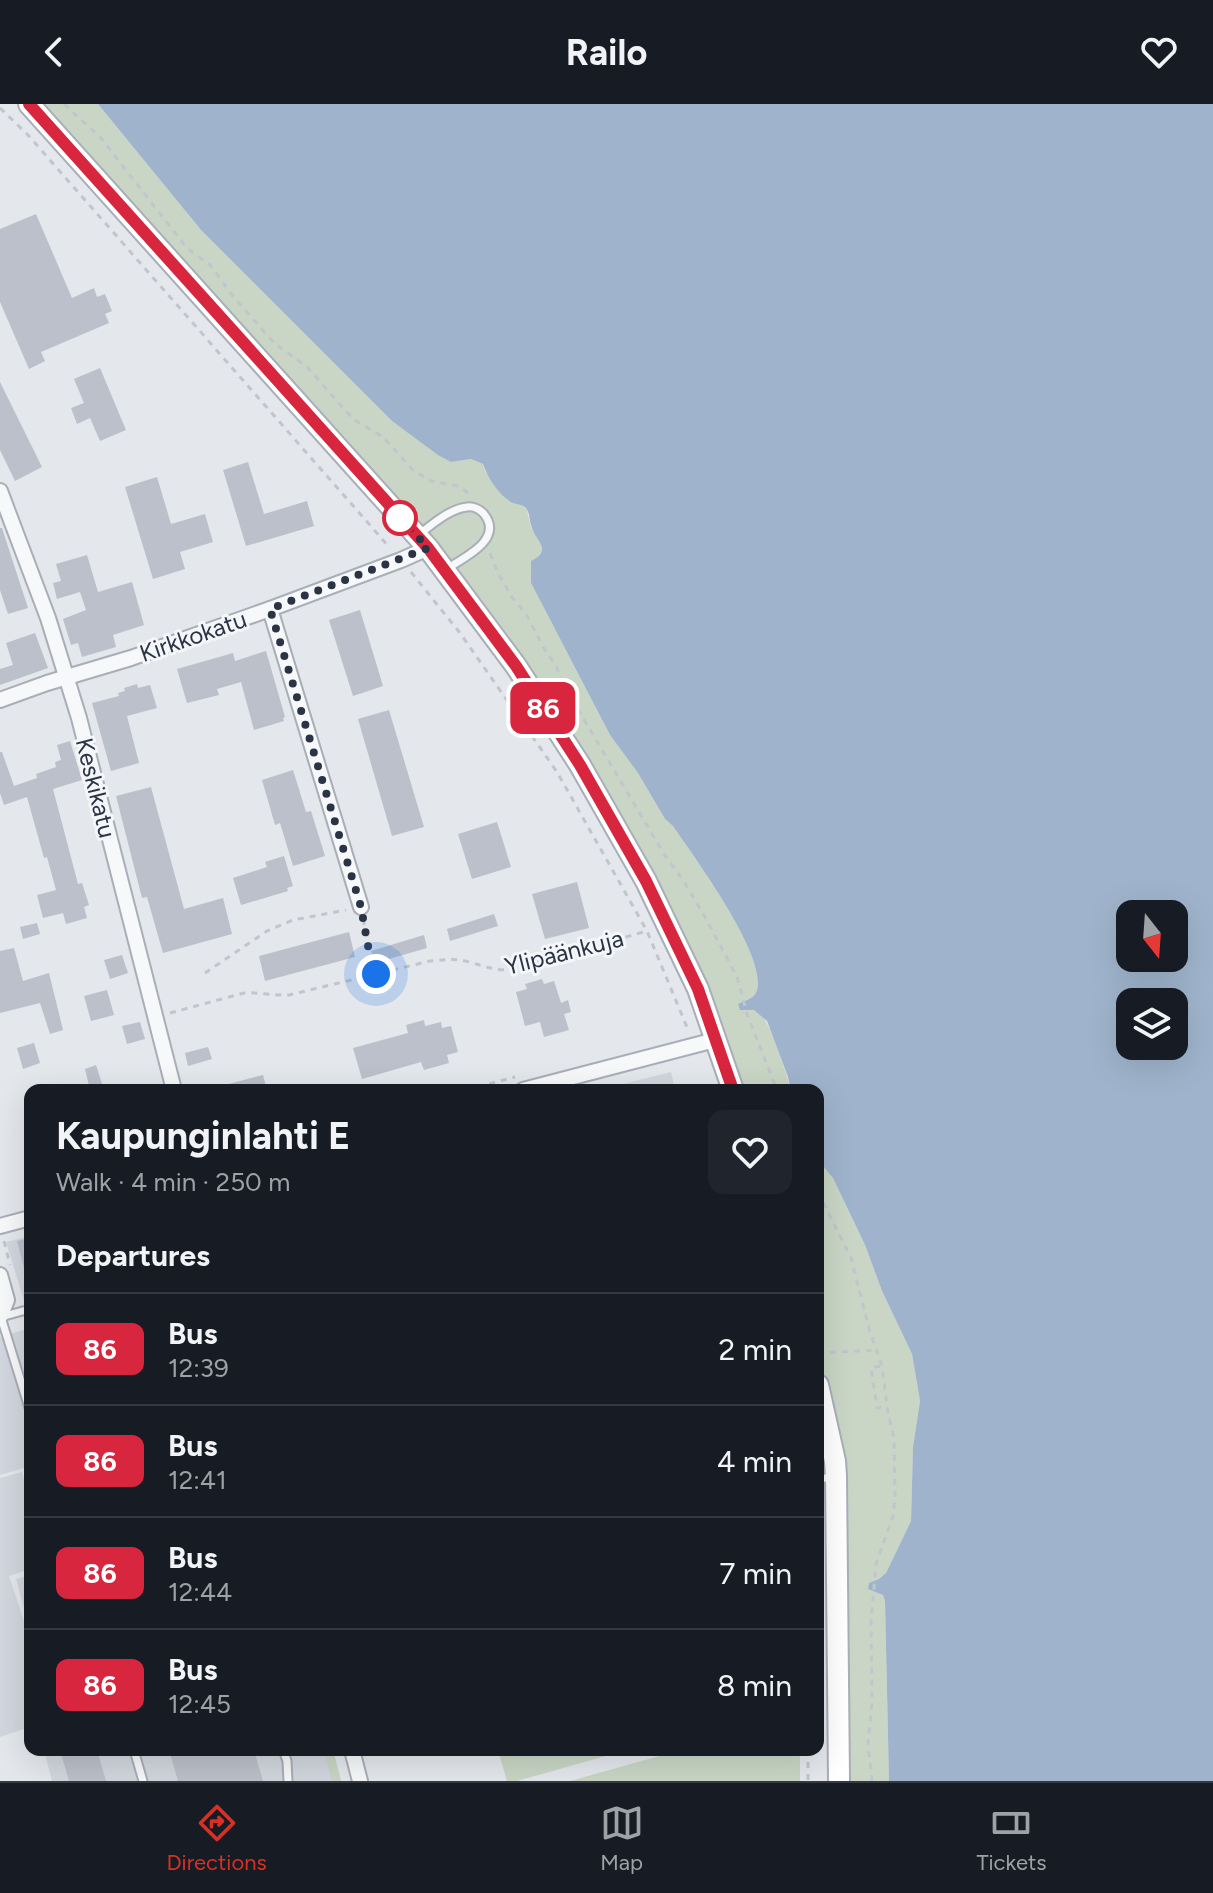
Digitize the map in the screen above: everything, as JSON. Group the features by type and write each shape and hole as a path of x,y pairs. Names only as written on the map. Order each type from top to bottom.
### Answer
{"street":[{"path":"29,104 422,542 516,666 580,765 646,881 698,989 731,1084"},
{"name":"Keskikatu","path":"2,499 48,618 79,718 172,1084"},
{"name":"Kirkkokatu","path":"0,700 270,609 422,542"},
{"path":"270,609 361,907"},
{"path":"546,1084 715,1040"},
{"path":"0,1226 24,1220"},
{"path":"0,1275 7,1300 1,1317"},
{"path":"824,1412 835,1461 827,1478 839,1781"},
{"path":"354,1756 360,1781"}],"lane":[{"path":"422,542 450,513 468,507 478,509 486,516 489,534 485,542 444,571"},
{"path":"24,1311 1,1317 24,1378"},
{"path":"136,1756 143,1781"},
{"path":"285,1756 288,1781"}],"path":[{"path":"64,104 100,137 187,248 211,266 232,295 282,351 306,366 353,419 383,437 413,470 431,481 458,486 469,493 478,509"},
{"path":"485,542 511,596 526,614 576,706 705,917 737,977 747,1014 775,1084"},
{"path":"205,973 267,931 293,920 361,907 376,974"},
{"name":"Ylipäänkuja","path":"155,1018 244,993 289,995 430,961 448,959 496,970 513,969 647,931"},
{"path":"824,1204 851,1258 882,1366 894,1438 893,1516 880,1551 871,1624 872,1703 868,1744 872,1781"},
{"path":"824,1353 876,1350"},
{"path":"882,1366 871,1368 877,1408 887,1406"},
{"path":"808,1756 808,1781"}],"shaded area":[{"path":"671,1072 674,1084 623,1084"},
{"path":"24,1238 24,1300 6,1242"},
{"path":"24,1330 24,1468 0,1475 0,1337"},
{"path":"22,1472 24,1480 24,1571 9,1576 24,1621 24,1729 0,1737 0,1478"},
{"path":"24,1577 24,1608 16,1579"},
{"path":"46,1756 335,1756 341,1781 52,1781"}],"green space":[{"path":"35,104 98,104 201,230 392,421 451,462 471,459 483,464 485,471 512,502 524,506 542,551 537,558 531,583 610,735 727,906 740,931 757,974 757,990 752,997 738,1004 762,1016 789,1084 737,1084 703,988 522,665"},
{"path":"824,1167 833,1178 865,1245 882,1291 912,1354 920,1401 913,1447 911,1521 886,1573 868,1588 883,1595 885,1601 889,1781 843,1781 839,1461 824,1387"},
{"path":"326,1756 335,1756 341,1781 332,1781"},
{"path":"500,1756 606,1756 517,1781 507,1781"},
{"path":"660,1756 800,1756 800,1781 570,1781"}],"water":[{"path":"98,104 1213,104 1213,1781 889,1781 885,1601 883,1595 868,1589 869,1583 886,1573 911,1521 913,1447 920,1401 912,1354 882,1291 865,1245 833,1178 824,1167 824,1084 790,1084 767,1021 754,1010 740,1010 738,1004 752,997 757,990 757,974 751,954 727,906 610,735 531,583 531,561 538,557 542,548 527,509 503,496 483,464 471,459 451,462 392,421 201,230"}],"building":[{"path":"36,214 72,298 94,288 97,297 105,294 112,311 105,314 109,323 41,352 45,361 29,369 0,302 0,229"},
{"path":"100,368 126,430 100,441 90,418 77,424 71,408 84,403 74,379"},
{"path":"0,382 42,467 15,481 0,450"},
{"path":"248,462 264,514 307,501 314,526 246,546 223,470"},
{"path":"157,477 171,524 205,514 213,542 180,552 185,569 153,579 125,487"},
{"path":"0,528 28,608 8,614 0,590"},
{"path":"87,555 98,592 132,582 144,625 113,635 116,647 82,657 78,643 71,645 63,619 86,610 80,592 57,599 53,583 61,581 56,564"},
{"path":"360,610 383,686 353,696 329,620"},
{"path":"35,633 48,668 0,685 0,669 13,665 6,643"},
{"path":"266,651 284,721 254,730 241,682 217,689 219,695 187,703 177,669 233,653 235,661"},
{"path":"137,684 138,688 150,685 157,708 127,716 139,763 111,771 92,703 119,696 118,693 125,691 124,688"},
{"path":"389,710 424,827 392,836 358,719"},
{"path":"70,741 82,780 53,789 78,884 82,883 89,905 84,907 87,918 66,924 63,913 43,918 37,895 56,890 27,797 4,805 0,793 0,752 14,786 56,767 55,762 61,760 57,745"},
{"path":"293,770 306,812 311,811 325,856 293,866 280,823 275,825 262,780"},
{"path":"151,787 184,909 223,898 232,934 163,953 147,897 142,898 116,796"},
{"path":"497,822 511,867 472,879 458,834"},
{"path":"284,856 293,886 287,888 288,891 241,905 233,878 267,867 265,862"},
{"path":"577,882 589,928 545,939 532,894"},
{"path":"494,914 498,926 450,941 447,929"},
{"path":"37,923 40,934 23,939 20,927"},
{"path":"349,932 355,957 265,981 259,956"},
{"path":"424,935 427,948 375,963 371,951"},
{"path":"14,948 23,981 49,973 63,1030 50,1034 40,1003 0,1013 0,951"},
{"path":"122,955 128,973 110,979 104,960"},
{"path":"542,979 544,984 554,981 561,1003 568,1000 571,1012 564,1014 569,1030 544,1037 540,1022 525,1026 516,992 527,989 525,984"},
{"path":"107,990 114,1015 91,1021 84,996"},
{"path":"424,1020 425,1026 441,1022 442,1028 451,1026 458,1052 447,1055 449,1063 424,1070 421,1062 362,1079 353,1048 408,1033 406,1025"},
{"path":"140,1022 145,1039 127,1044 122,1026"},
{"path":"34,1043 40,1063 23,1069 17,1048"},
{"path":"208,1047 212,1059 188,1066 185,1053"},
{"path":"96,1065 102,1084 89,1084 85,1069"},
{"path":"263,1075 265,1084 229,1084"},
{"path":"24,1239 24,1268 17,1241"},
{"path":"62,1756 99,1756 106,1781 69,1781"},
{"path":"171,1756 256,1756 263,1781 178,1781"}],"bus line":[{"name":"86","path":"29,104 428,548 516,666 580,765 646,881 698,989 731,1084"}],"route":[{"path":"376,974 361,907 270,609 428,548 396,513 400,518"}]}
